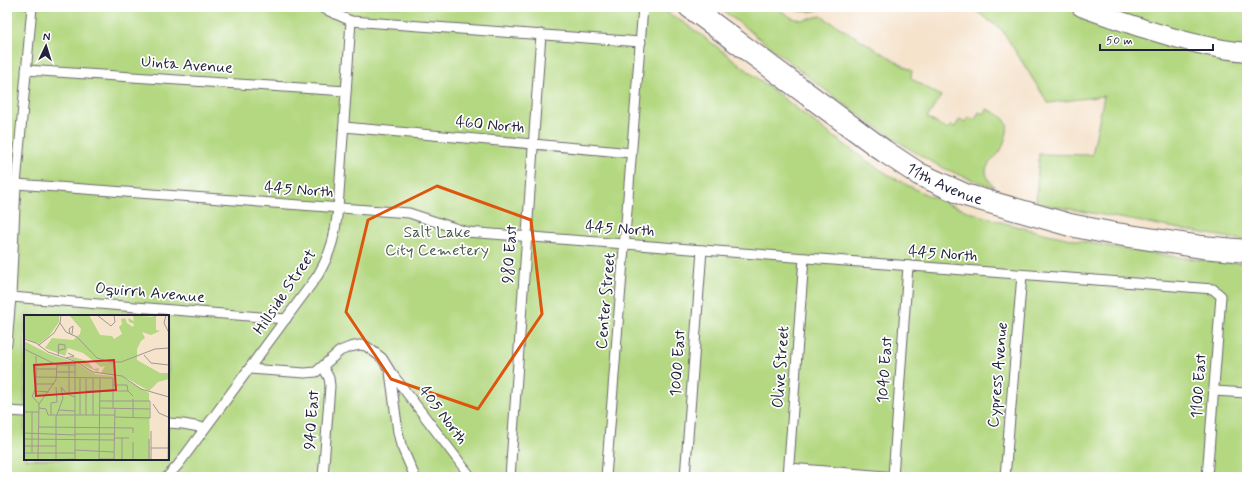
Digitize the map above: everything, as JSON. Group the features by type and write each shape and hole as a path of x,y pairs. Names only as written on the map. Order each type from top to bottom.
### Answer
{"street":[{"name":"11th Avenue","path":"690,7 884,151 919,174 965,195 1070,225 1202,247 1247,251"},
{"path":"1081,7 1184,42 1216,49 1247,52"}],"lane":[{"path":"7,343 11,297 16,184 32,7"},
{"path":"320,7 351,20 641,42"},
{"name":"Center Street","path":"606,477 626,245 643,7"},
{"name":"Hillside Street","path":"166,477 178,465 286,319 318,275 327,258 336,226 338,208 351,20"},
{"name":"980 East","path":"510,477 541,34"},
{"name":"Uinta Avenue","path":"26,70 346,91"},
{"name":"460 North","path":"344,126 632,153"},
{"name":"445 North","path":"16,184 409,213 467,232 1214,289 1221,296"},
{"name":"1000 East","path":"684,477 702,250"},
{"name":"Olive Street","path":"789,472 804,258"},
{"name":"1040 East","path":"893,477 908,266"},
{"name":"Cypress Avenue","path":"1005,477 1022,275"},
{"name":"1100 East","path":"1207,477 1221,296"},
{"name":"Oquirrh Avenue","path":"11,297 286,319"},
{"name":"405 North","path":"323,367 340,351 360,345 366,346 382,358 472,477"},
{"path":"249,369 305,373 316,372 323,367"},
{"name":"940 East","path":"323,367 329,378 330,386 324,477"},
{"path":"390,370 401,445 415,477"},
{"path":"1214,390 1247,393"},
{"path":"7,411 24,412"},
{"path":"169,423 205,428"},
{"path":"789,472 897,477"}],"highlighted area":[{"path":"437,186 531,220 542,314 478,409 391,379 346,312 368,220"}],"green space":[{"name":"Salt Lake City Cemetery","path":"7,7 657,7 699,33 867,161 896,179 925,194 988,218 1053,235 1167,256 1247,263 1247,477 7,477"},
{"path":"718,7 775,7 792,18 803,20 821,16 912,71 912,79 941,96 927,118 947,129 951,125 955,127 960,119 965,122 969,117 975,120 979,112 984,114 987,109 998,114 1007,123 1007,133 1001,150 989,163 986,171 988,178 994,187 939,166 919,155 870,123 826,91"},
{"path":"789,7 824,7 806,12"},
{"path":"971,7 1247,7 1247,241 1036,203 1039,154 1092,155 1104,96 1048,103 1002,30"}]}
